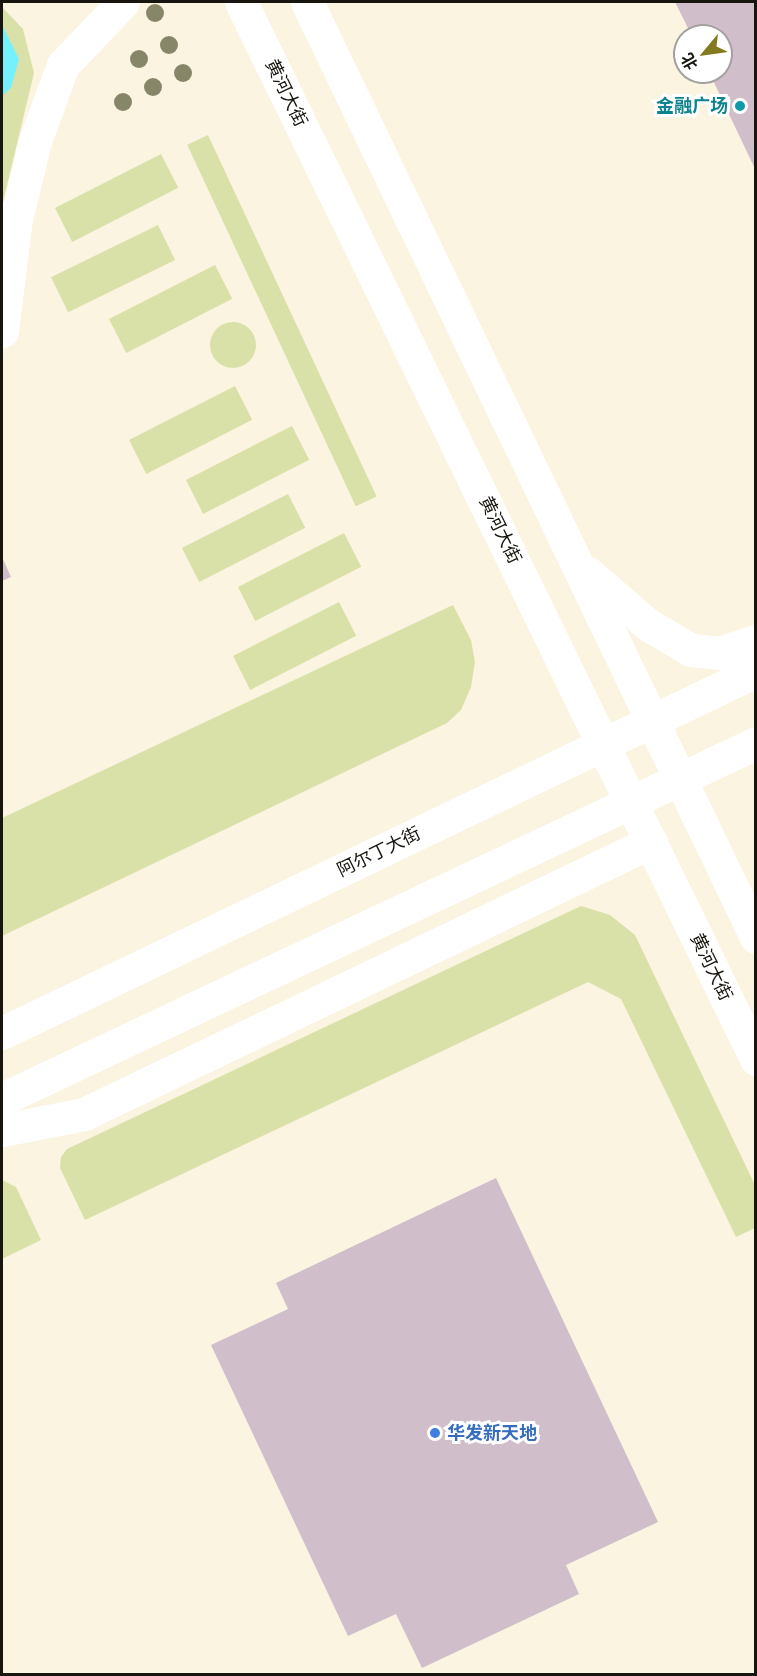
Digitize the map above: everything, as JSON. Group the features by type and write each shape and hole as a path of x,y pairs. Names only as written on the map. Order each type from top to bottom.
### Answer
{"main road":[{"path":"2,331 16,219 35,141 63,65 123,2"},
{"name":"黄河大街","path":"241,2 632,800 756,1059"},
{"path":"307,2 756,937"},
{"path":"577,562 647,624 691,650 719,653 756,641"},
{"name":"阿尔丁大街","path":"2,1033 756,671"},
{"path":"2,1099 756,743"},
{"path":"2,1130 84,1114 651,842"}],"green space":[{"path":"2,7 23,29 34,73 2,206"},
{"path":"208,135 377,497 356,506 187,145"},
{"path":"161,154 178,188 72,242 55,208"},
{"path":"158,225 175,260 68,312 51,277"},
{"path":"215,265 232,299 126,353 109,319"},
{"path":"233,322 249,329 256,345 249,361 233,368 217,361 210,345 217,329"},
{"path":"235,386 252,420 146,474 129,440"},
{"path":"292,426 309,460 203,514 186,480"},
{"path":"288,494 305,528 199,582 182,548"},
{"path":"344,533 361,567 255,621 238,587"},
{"path":"339,602 356,636 250,690 233,656"},
{"path":"453,605 471,640 475,662 471,687 461,710 447,723 2,936 2,818"},
{"path":"581,906 610,915 635,935 755,1185 755,1228 736,1237 621,999 588,982 85,1220 60,1168 61,1157 67,1149"},
{"path":"2,1180 16,1187 41,1240 2,1259"}],"water":[{"path":"2,25 19,59 11,88 2,96"}],"building":[{"name":"金融广场","path":"675,2 756,2 756,171 715,84 733,84 733,24 686,24"},
{"path":"2,557 11,577 2,581"},
{"name":"华发新天地","path":"496,1178 658,1522 566,1565 579,1594 422,1668 396,1614 348,1636 211,1345 288,1309 276,1283"}],"place":[{"name":"金融广场","path":"740,106"},
{"name":"华发新天地","path":"435,1433"}]}
